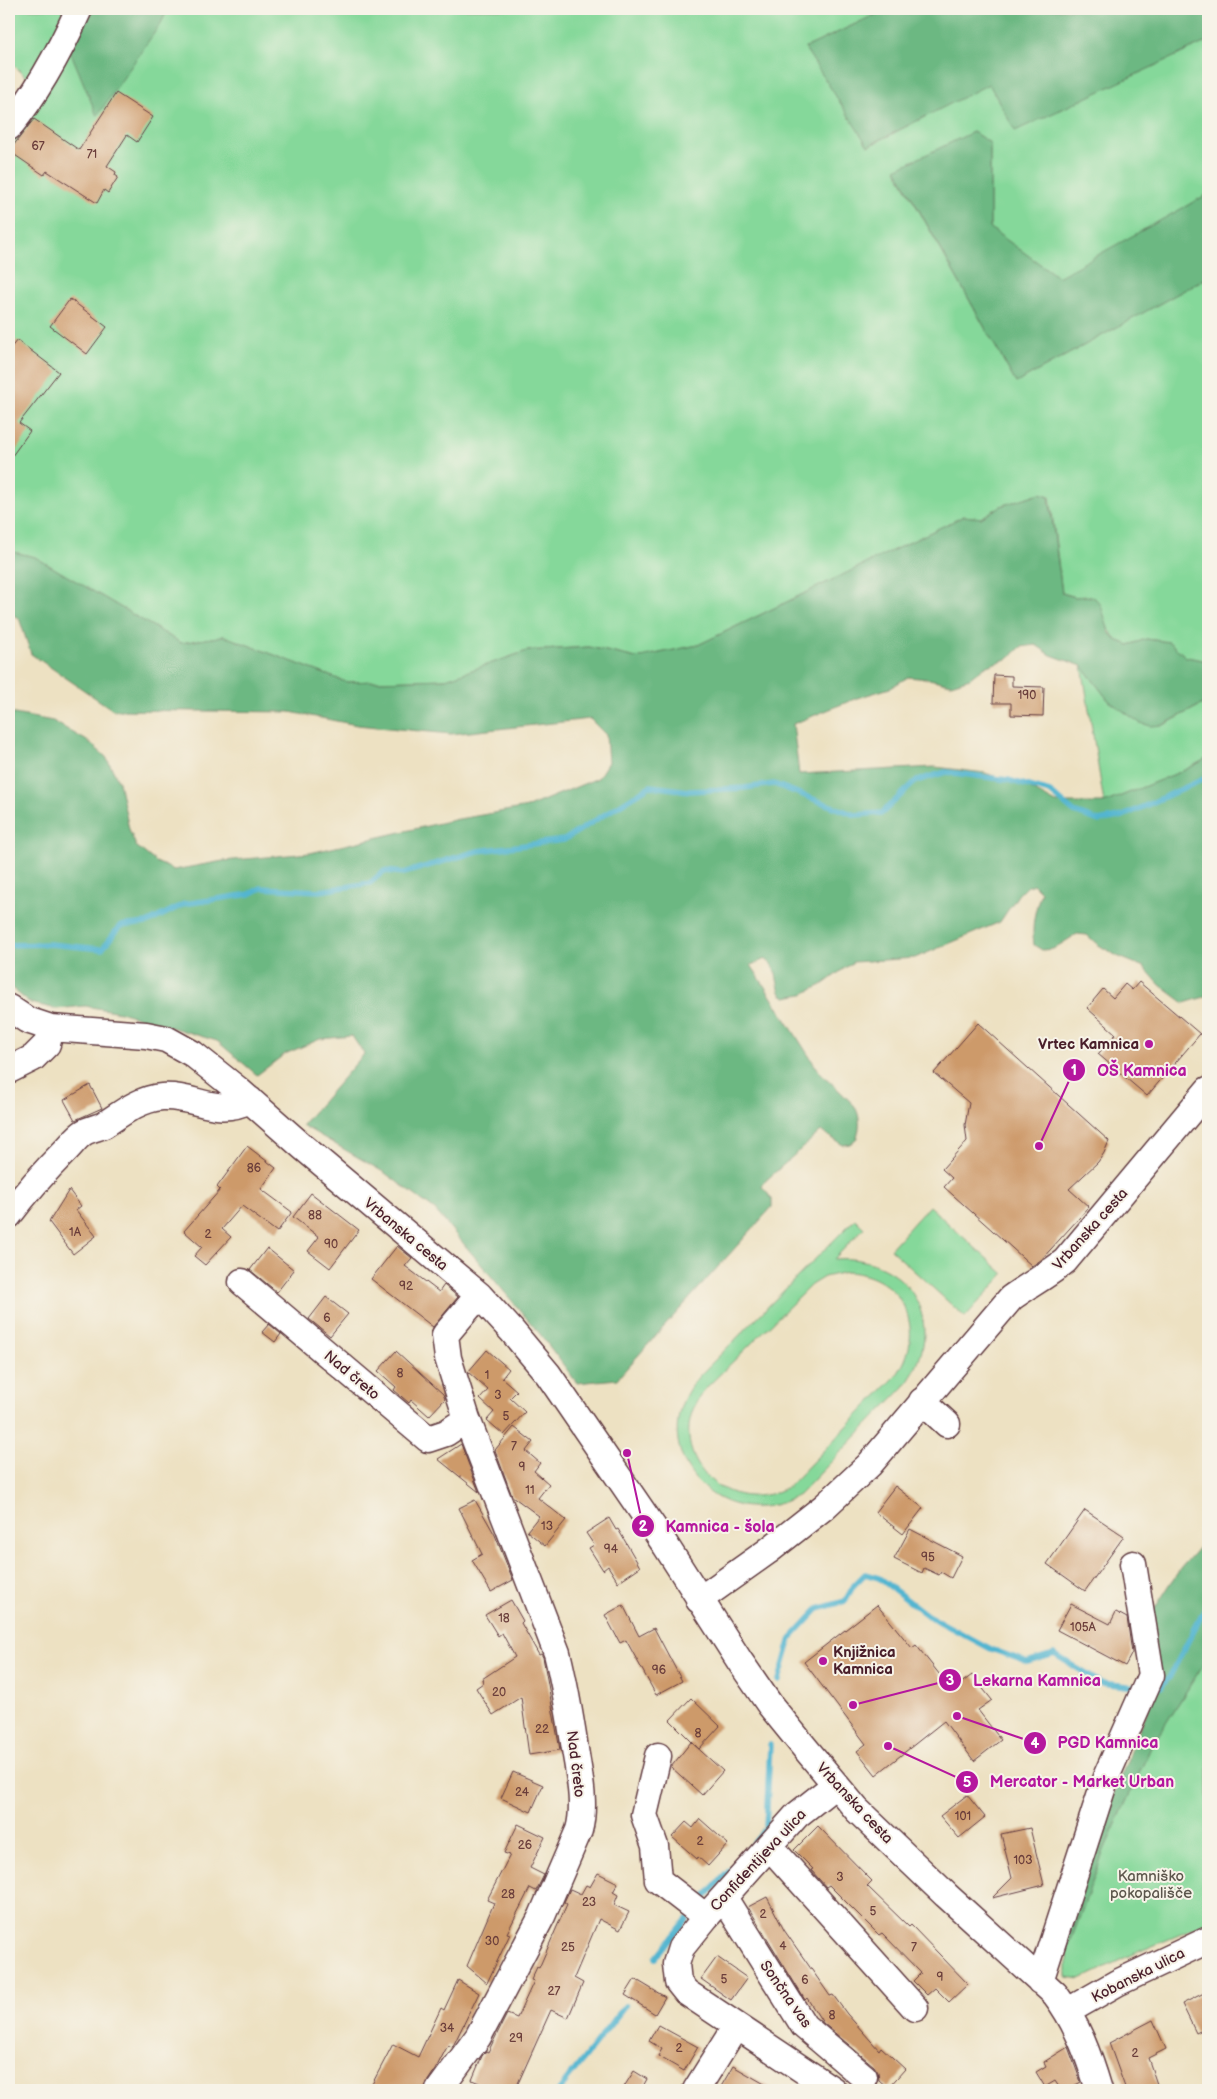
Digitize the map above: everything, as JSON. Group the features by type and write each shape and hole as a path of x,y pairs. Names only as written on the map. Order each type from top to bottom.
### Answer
{"street":[{"path":"9,128 32,96 64,43 79,9"},
{"name":"Vrbanska cesta","path":"9,1008 27,1020 51,1028 146,1035 166,1039 192,1054 250,1100 303,1148 479,1295 548,1374 666,1546 699,1600 770,1704 835,1785 857,1810 922,1872 1055,1994 1068,2011 1089,2055 1100,2090"},
{"path":"9,1070 33,1058 47,1044 51,1028"},
{"name":"Vrbanska cesta","path":"699,1600 768,1551 824,1507 869,1465 1011,1298 1052,1272 1065,1261 1208,1090"},
{"path":"9,1215 41,1174 83,1133 102,1126 126,1109 147,1100 162,1098 178,1098 222,1108 238,1106 250,1100"},
{"name":"Nad čreto","path":"242,1282 428,1439 446,1434 467,1418"},
{"name":"Nad čreto","path":"439,2090 478,2037 542,1916 579,1830 582,1817 578,1768 566,1689 557,1653 467,1418 448,1358 445,1336 479,1295"},
{"path":"922,1401 947,1424"},
{"path":"1040,1981 1106,1777 1151,1675 1133,1564"},
{"name":"Confidentijeva ulica","path":"658,1756 644,1815 655,1846 658,1880 706,1917"},
{"name":"Confidentijeva ulica","path":"833,2090 686,1992 678,1982 676,1964 681,1948 706,1917 797,1815 835,1785"},
{"path":"770,1847 915,2008"},
{"name":"Sončna vas","path":"724,1898 804,2026 864,2077"},
{"name":"Kobanska ulica","path":"1068,2011 1117,1982 1208,1940"},
{"path":"696,2090 736,2026"}],"green space":[{"path":"9,9 89,9 161,23 168,9 887,9 805,48 869,146 989,83 1016,130 1208,41 1208,194 1059,278 990,228 990,143 973,132 896,170 1016,383 1208,277 1208,661 1186,657 1169,642 1146,639 1129,645 1116,640 1087,596 1076,597 1062,593 1050,496 1040,493 1001,506 981,518 964,516 698,645 636,658 589,647 527,651 446,679 346,682 224,636 181,643 35,557 9,551 9,142 44,95 9,60"},
{"path":"89,9 168,9 161,23 97,116 69,48"},
{"path":"887,9 1208,9 1208,41 1015,131 989,84 868,146 805,48"},
{"path":"973,132 990,143 990,228 1058,277 1208,194 1208,277 1016,383 896,169"},
{"path":"1040,493 1049,496 1062,593 1075,597 1087,596 1095,598 1101,605 1109,632 1116,640 1129,645 1146,639 1169,642 1186,657 1208,661 1208,701 1163,725 1151,726 1140,723 1109,701 1082,666 1051,655 1036,645 1021,647 1009,658 984,667 970,678 951,684 908,677 890,688 857,698 793,724 799,774 935,767 985,773 1027,787 1056,803 1104,803 1185,770 1208,758 1208,996 1184,1003 1160,985 1144,967 1117,956 1097,944 1087,935 1077,934 1053,949 1042,950 1034,945 1034,918 1041,892 1033,884 1026,887 1018,895 1000,922 915,958 853,962 822,985 803,994 786,997 781,994 775,970 765,959 751,965 818,1070 854,1105 859,1122 857,1138 850,1144 843,1145 821,1131 761,1185 772,1199 772,1207 617,1379 577,1383 540,1334 435,1210 385,1173 302,1125 364,1054 352,1036 320,1039 285,1054 257,1075 217,1041 120,1012 85,1006 57,1009 30,1003 9,986 9,713 53,721 89,742 106,757 119,782 129,829 136,846 156,862 174,870 223,861 310,853 453,820 528,807 598,778 608,762 606,735 590,719 451,734 357,725 290,712 113,710 31,654 19,618 9,613 9,551 35,557 181,643 224,636 346,682 446,679 527,651 589,647 636,658 698,645 964,516 981,518 1001,506"},
{"path":"1082,666 1109,701 1164,725 1208,701 1208,758 1185,770 1104,803"},
{"path":"929,1206 1004,1274 965,1317 890,1249"},
{"path":"855,1219 864,1228 834,1259 861,1260 884,1268 902,1281 915,1298 923,1318 924,1340 918,1364 904,1387 799,1495 768,1506 740,1506 714,1496 694,1478 682,1455 677,1429 683,1401 701,1374","holes":["846,1272 866,1275 883,1283 896,1294 905,1309 910,1325 910,1342 905,1360 895,1377 789,1486 764,1495 740,1495 720,1487 703,1472 692,1453 689,1431 693,1408 708,1386 811,1285 824,1277"]},
{"path":"1208,1537 1208,1657 1152,1745 1104,1850 1067,1951 1060,1948 1099,1830 1157,1687 1149,1617 1180,1569"},
{"name":"Kamniško pokopališče","path":"1208,1657 1208,1923 1133,1954 1080,1979 1067,1977 1067,1951 1104,1850 1152,1745"}],"building":[{"path":"116,93 153,117 137,142 127,135 107,166 116,172 115,175 118,177 108,193 104,190 97,203 47,171 44,175 9,151 34,119 79,150"},
{"path":"70,299 107,327 87,354 50,326"},
{"path":"17,340 59,372 19,423 30,431 9,460 9,350"},
{"path":"994,675 1012,676 1012,686 1044,687 1043,716 1011,715 1011,703 993,703"},
{"name":"Vrtec Kamnica","path":"1139,982 1200,1034 1147,1096 1098,1054 1116,1034 1087,1008 1103,989 1113,998 1125,984 1132,990"},
{"path":"978,1023 1109,1141 1098,1162 1069,1189 1089,1207 1041,1260 1032,1266 944,1187 952,1178 942,1169 967,1141 965,1125 969,1103 934,1073"},
{"path":"90,1085 102,1108 75,1120 64,1100"},
{"path":"247,1146 276,1168 261,1189 292,1212 277,1232 242,1206 222,1229 231,1237 205,1265 194,1256 202,1247 184,1231 220,1190 217,1187"},
{"path":"69,1190 81,1206 76,1210 96,1236 73,1254 49,1222"},
{"path":"311,1193 359,1230 330,1268 308,1251 319,1237 293,1217"},
{"path":"397,1246 412,1258 405,1266 439,1292 444,1285 458,1297 433,1327 371,1279"},
{"path":"267,1248 294,1270 277,1292 250,1270"},
{"path":"326,1297 348,1314 330,1336 309,1319"},
{"path":"269,1324 281,1334 275,1342 262,1332"},
{"path":"487,1350 509,1369 502,1378 517,1391 510,1398 525,1412 504,1435 487,1420 494,1412 480,1399 488,1390 468,1372"},
{"path":"396,1351 443,1394 445,1399 429,1416 411,1400 409,1403 394,1390 396,1387 378,1371"},
{"path":"514,1427 533,1442 526,1451 540,1463 534,1471 549,1484 538,1498 566,1520 545,1546 527,1531 539,1516 512,1496 495,1450"},
{"path":"461,1444 479,1492 438,1459"},
{"path":"895,1486 923,1508 903,1534 875,1512"},
{"path":"475,1500 495,1535 513,1580 491,1592 472,1560 482,1554 459,1508"},
{"path":"1085,1510 1124,1536 1085,1591 1047,1564"},
{"path":"609,1518 616,1530 618,1529 640,1567 618,1582 608,1566 603,1570 589,1548 594,1545 586,1533"},
{"path":"910,1529 962,1556 951,1578 941,1572 939,1575 924,1568 922,1573 894,1559"},
{"path":"511,1600 523,1621 521,1623 539,1655 541,1654 543,1657 560,1750 529,1755 521,1697 493,1715 476,1688 483,1683 482,1679 515,1657 502,1633 498,1636 485,1615"},
{"path":"1071,1604 1110,1624 1116,1612 1127,1618 1132,1653 1125,1666 1057,1630"},
{"path":"623,1605 639,1636 654,1628 682,1681 656,1695 626,1640 620,1643 605,1615"},
{"path":"877,1605 912,1648 916,1645 952,1690 972,1675 992,1700 978,1710 1001,1740 974,1761 944,1721 876,1775 857,1751 866,1744 804,1662"},
{"path":"691,1698 720,1726 699,1749 670,1720"},
{"path":"691,1742 723,1771 702,1795 671,1767"},
{"path":"513,1772 543,1785 531,1812 501,1798"},
{"path":"967,1795 985,1817 959,1838 940,1816"},
{"path":"700,1819 728,1844 708,1866 672,1837 686,1822 693,1828"},
{"path":"518,1824 545,1837 530,1868 544,1875 536,1891 530,1888 507,1933 510,1934 487,1983 467,1966 494,1903 487,1900 510,1855 504,1853"},
{"path":"818,1826 872,1881 867,1886 909,1927 911,1925 968,1984 949,2002 935,1988 927,1995 913,1981 921,1973 882,1933 879,1935 829,1885 826,1887 811,1870 813,1869 794,1850"},
{"path":"1030,1828 1044,1885 992,1898 1012,1878 1001,1834"},
{"path":"598,1873 618,1883 613,1892 618,1895 614,1905 629,1912 620,1930 599,1919 574,1978 583,1983 568,2018 551,2010 515,2090 496,2090 472,2080 482,2056 486,2051 488,2052 507,2014 517,2018 534,1981 531,1980 537,1967 539,1968 567,1904 564,1902 570,1889 581,1894 586,1885 590,1887"},
{"path":"767,1897 784,1930 830,1996 833,1995 879,2050 881,2047 905,2069 888,2088 879,2080 878,2072 874,2066 823,2023 807,1998 805,2000 748,1907"},
{"path":"717,1957 747,1978 731,2000 701,1979"},
{"path":"635,1979 665,1997 655,2014 625,1995"},
{"path":"458,1980 479,1993 454,2044 452,2047 448,2045 424,2090 369,2090 393,2044 418,2057 441,2008 444,2010"},
{"path":"1208,1991 1208,2027 1196,2033 1182,2004"},
{"path":"1153,2020 1166,2049 1148,2058 1159,2090 1126,2090 1109,2043"},
{"path":"658,2025 698,2047 684,2071 658,2056 662,2049 649,2041"},
{"path":"1068,2047 1081,2082 1066,2090 1061,2090 1055,2081 1045,2087 1036,2072 1046,2066 1044,2062"},
{"path":"733,2066 775,2090 719,2090"},
{"path":"634,2071 647,2079 641,2090 622,2090"}],"waterway":[{"path":"9,945 49,944 102,949 120,926 147,923 184,904 250,894 261,888 320,891 370,883 384,871 404,873 478,851 564,840 650,786 690,791 774,784 855,815 882,813 916,781 946,772 1008,780 1050,792 1074,812 1099,821 1123,816 1208,777"},
{"path":"779,1680 791,1638 818,1609 845,1601 854,1585 865,1574 879,1578 927,1615 991,1649 1027,1662 1054,1654 1101,1683 1136,1687"},
{"path":"1161,1687 1169,1678 1208,1603"},
{"path":"703,1899 745,1854 766,1828 770,1745"},
{"path":"656,1958 687,1919"},
{"path":"559,2090 625,2006"}],"place":[{"name":"Vrtec Kamnica","path":"1149,1044"},
{"name":"OŠ Kamnica","path":"1039,1146"},
{"name":"Kamnica - šola","path":"627,1453"},
{"name":"Knjižnica Kamnica","path":"823,1661"},
{"name":"Lekarna Kamnica","path":"853,1705"},
{"name":"PGD Kamnica","path":"957,1716"},
{"name":"Mercator - Market Urban","path":"888,1746"}]}
